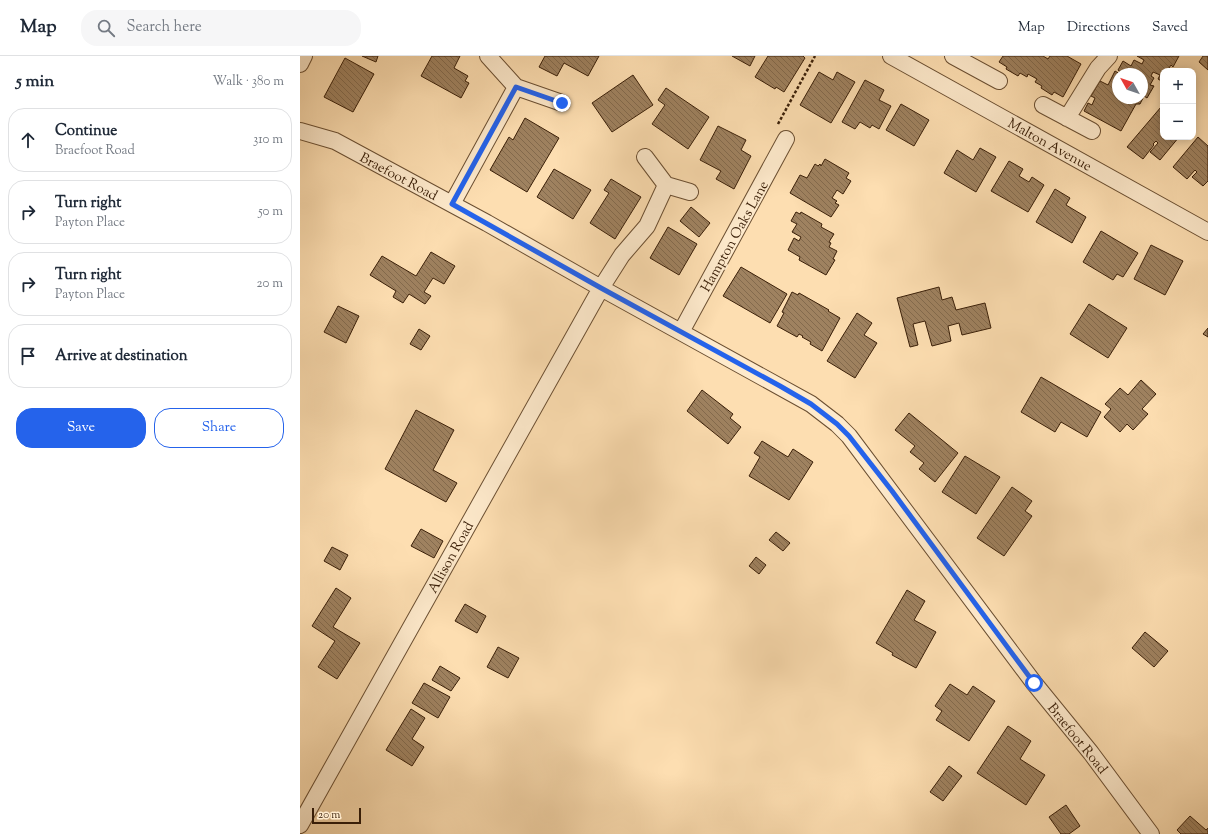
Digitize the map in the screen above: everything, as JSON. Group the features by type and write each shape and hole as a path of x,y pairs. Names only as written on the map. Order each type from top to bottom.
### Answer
{"street":[{"path":"300,64 304,56"},
{"path":"488,56 516,87 562,103"},
{"name":"Malton Avenue","path":"891,56 1208,232"},
{"path":"953,56 979,62 998,80"},
{"path":"1067,118 1098,68 1109,56"},
{"path":"452,204 516,87"},
{"path":"1043,105 1092,131"},
{"name":"Braefoot Road","path":"300,131 335,141 452,204 811,404 837,424 849,436 1034,683 1091,753 1151,834"},
{"name":"Hampton Oaks Lane","path":"681,332 786,139"},
{"path":"645,157 666,185 690,192"},
{"name":"Allison Road","path":"300,826 601,288 617,261 647,226 666,185"}],"building":[{"path":"362,56 378,56 376,62"},
{"path":"432,56 460,56 454,68 468,76 465,81 469,83 461,98 421,76"},
{"path":"545,56 599,56 588,76 564,63 557,76 539,67"},
{"path":"732,56 755,56 750,66"},
{"path":"768,56 803,56 805,58 784,92 776,87 775,89 755,77"},
{"path":"1003,56 1043,56 1048,59 1050,56 1067,56 1081,64 1063,97 1054,92 1052,95 1041,88 1042,86 1035,82 1037,79 1028,74 1027,77 1020,73 1018,76 1006,69 1007,67 999,62"},
{"path":"1137,56 1179,56 1173,67 1171,65 1169,68 1160,68 1160,75 1153,72 1151,76 1154,78 1150,85 1154,86 1148,96 1148,68 1119,68 1123,61 1131,66 1134,60 1142,64 1144,60"},
{"path":"1203,56 1208,56 1208,70 1199,62"},
{"path":"345,58 374,74 353,112 324,97"},
{"path":"819,72 833,80 837,72 855,82 831,123 800,105"},
{"path":"633,75 653,105 612,132 592,103"},
{"path":"1112,77 1112,104 1136,104 1121,131 1084,111 1088,103 1092,105 1095,98 1091,96 1100,81 1108,85"},
{"path":"865,80 884,90 879,100 891,106 879,129 872,125 870,128 860,122 855,129 842,122"},
{"path":"666,88 709,117 688,149 652,124 665,105 658,100"},
{"path":"901,104 929,120 914,146 886,130"},
{"path":"1160,108 1160,140 1177,140 1160,160 1150,152 1158,143 1156,141 1143,159 1127,147"},
{"path":"525,118 559,138 527,192 490,170 509,137 513,140"},
{"path":"718,126 746,140 741,150 751,156 734,189 716,179 721,171 700,160"},
{"path":"1198,137 1208,146 1208,181 1203,186 1192,177 1197,172 1195,170 1187,179 1173,167"},
{"path":"980,148 996,157 976,192 944,173 957,150 973,160"},
{"path":"825,159 849,173 846,178 851,181 843,194 837,190 832,198 837,201 835,203 839,205 831,217 790,193 800,175 807,178 815,164 818,166 820,164 821,166"},
{"path":"1009,161 1023,169 1019,176 1029,182 1032,177 1044,185 1028,212 991,191"},
{"path":"554,169 591,190 573,219 537,197"},
{"path":"611,179 641,197 615,239 590,223 609,193 604,190"},
{"path":"1055,189 1070,198 1066,205 1086,217 1072,243 1036,222"},
{"path":"691,207 710,223 699,237 680,221"},
{"path":"796,212 800,214 801,212 822,224 821,227 834,234 829,242 831,243 829,247 837,251 833,259 835,260 826,275 799,260 800,257 788,250 794,238 799,241 801,237 792,232 797,224 791,221"},
{"path":"668,227 697,244 679,275 650,258"},
{"path":"1101,231 1138,253 1123,277 1117,274 1113,280 1083,262"},
{"path":"1151,245 1183,261 1165,295 1134,279"},
{"path":"431,252 455,266 444,284 433,278 424,292 431,296 425,304 409,294 403,303 393,297 396,291 370,275 382,256 416,276"},
{"path":"741,267 787,294 770,323 723,296"},
{"path":"939,287 942,300 952,297 956,310 985,303 991,328 962,335 959,323 948,326 951,341 932,346 925,321 913,324 918,345 910,347 897,298"},
{"path":"792,292 798,295 799,293 840,318 822,351 810,344 811,342 802,337 803,336 799,334 797,337 777,326"},
{"path":"1089,304 1127,328 1108,358 1070,334"},
{"path":"338,306 359,316 346,343 324,332"},
{"path":"857,313 872,323 864,335 877,343 855,378 827,361"},
{"path":"1208,328 1208,337 1203,334"},
{"path":"419,329 430,336 421,350 410,344"},
{"path":"1041,377 1101,412 1087,437 1061,422 1055,432 1021,412"},
{"path":"1141,380 1156,394 1142,409 1148,414 1133,430 1127,424 1120,432 1104,417 1111,409 1105,404 1120,388 1128,395"},
{"path":"702,390 733,414 730,418 741,427 728,444 687,411"},
{"path":"416,410 454,430 433,470 457,483 446,502 385,469"},
{"path":"909,413 958,453 935,482 919,469 924,463 910,452 915,446 895,430"},
{"path":"762,441 788,457 793,449 813,462 789,500 749,476 760,457 754,453"},
{"path":"965,456 1000,477 976,514 942,492"},
{"path":"1012,487 1032,501 1025,511 1032,516 1004,556 977,538"},
{"path":"421,529 443,541 434,558 411,546"},
{"path":"776,532 790,543 783,551 769,540"},
{"path":"332,547 348,555 340,570 324,561"},
{"path":"756,557 766,565 759,574 749,566"},
{"path":"336,588 351,598 333,627 360,643 337,679 318,667 335,641 312,626"},
{"path":"907,590 925,601 914,620 936,632 916,668 892,655 893,653 876,643"},
{"path":"465,604 486,616 477,633 455,621"},
{"path":"1145,632 1168,651 1154,667 1132,648"},
{"path":"498,647 519,658 508,678 487,667"},
{"path":"440,666 460,678 451,691 432,680"},
{"path":"424,683 450,697 438,718 412,703"},
{"path":"950,684 967,695 973,686 995,701 969,741 936,720 942,711 935,706"},
{"path":"411,709 425,718 412,739 424,747 412,766 386,750"},
{"path":"1008,726 1031,741 1020,759 1045,775 1026,805 977,773"},
{"path":"949,766 962,776 943,801 930,792"},
{"path":"1066,805 1080,826 1069,834 1061,834 1049,817"},
{"path":"1190,816 1206,830 1208,828 1208,834 1181,834 1177,830"}],"route":[{"path":"562,103 516,87 452,204 780,386 824,413 849,436 892,491 1034,683"}]}
